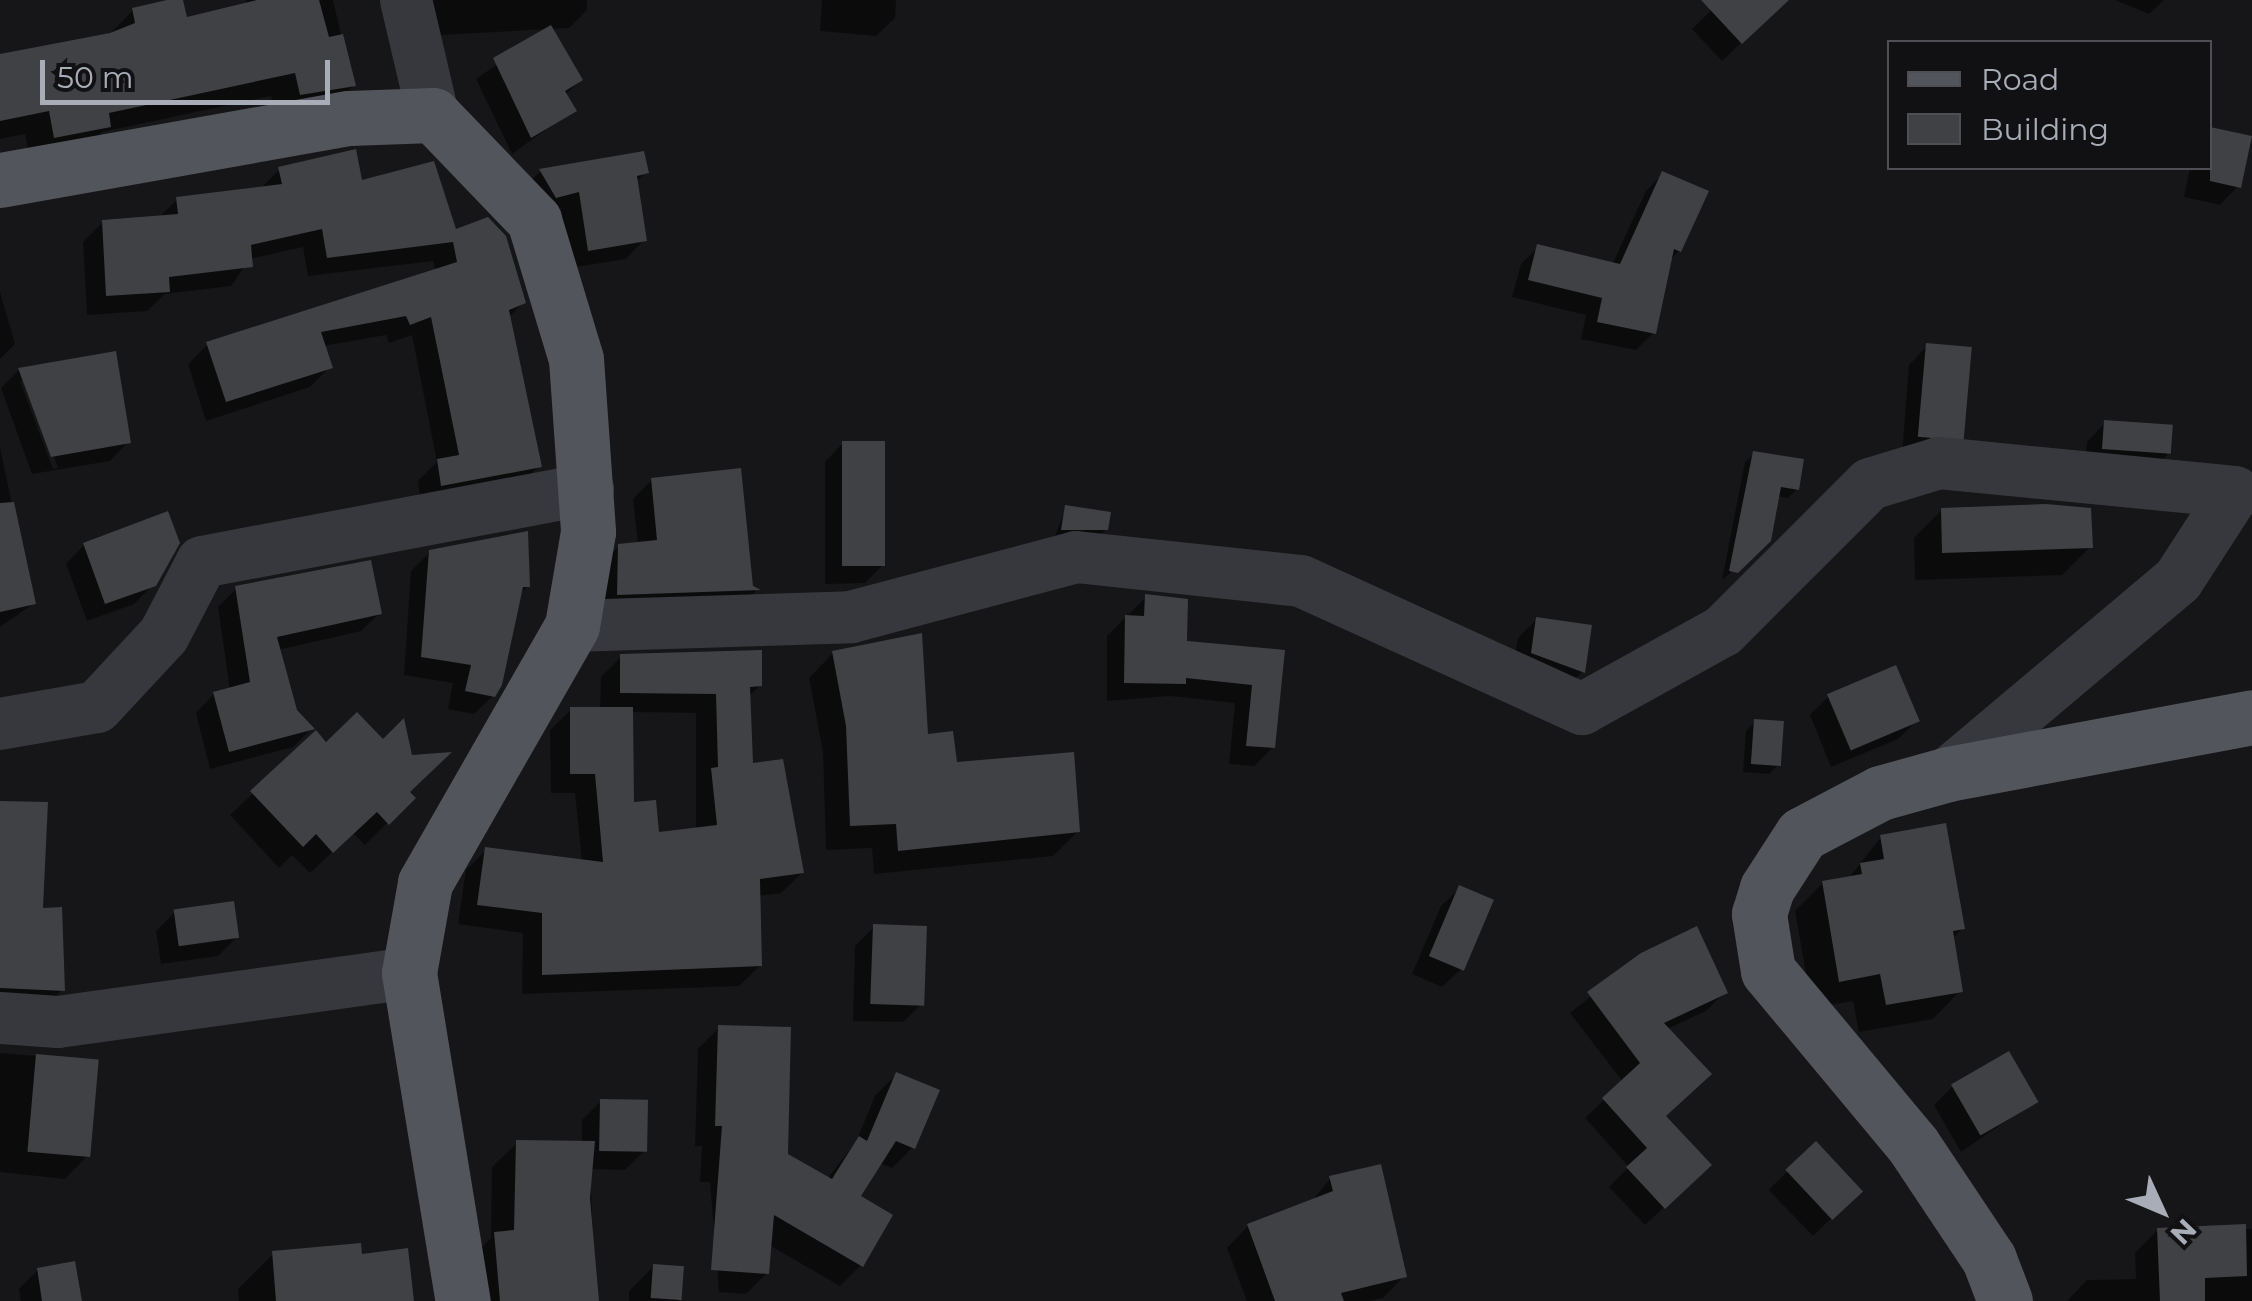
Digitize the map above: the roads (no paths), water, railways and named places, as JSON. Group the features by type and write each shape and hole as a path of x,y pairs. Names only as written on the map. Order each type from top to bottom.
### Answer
{"main road":[{"path":"0,180 350,118 433,115 534,220 576,359 588,490 572,626 426,883 409,973 462,1301"},
{"path":"2005,1301 1988,1259 1913,1145 1768,970 1761,942 1768,888 1802,834 1880,794 1948,774 2252,717"}],"street":[{"path":"406,0 433,115"},
{"path":"572,626 851,617 1076,558 1301,581 1582,709 1723,631 1870,484 1939,463 2235,492 2178,580 1948,774"},
{"path":"0,724 97,707 164,635 202,562 588,490"},
{"path":"0,1018 58,1022 409,973"}]}
